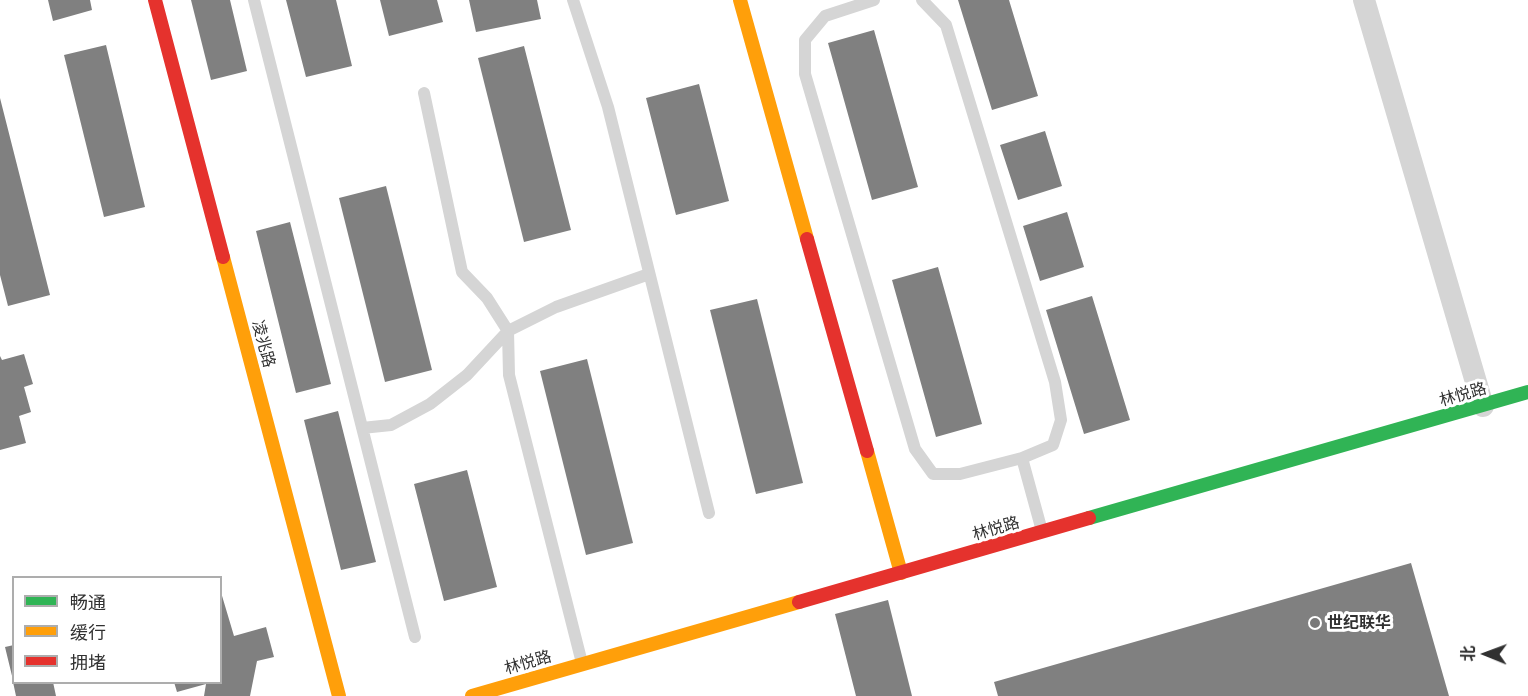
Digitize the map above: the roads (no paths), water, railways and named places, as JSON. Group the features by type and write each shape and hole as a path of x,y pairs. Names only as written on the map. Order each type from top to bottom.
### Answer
{"street":[{"name":"凌兆路","path":"155,0 339,696"},
{"path":"740,0 901,573"},
{"path":"1364,0 1483,406"},
{"name":"林悦路","path":"472,696 1528,393"}],"lane":[{"path":"254,0 415,637"},
{"path":"573,0 608,107 709,513"},
{"path":"874,0 825,16 805,40 805,74 915,449 933,474 960,474 1022,458 1053,445 1061,420 1056,382 946,25 922,0"},
{"path":"424,93 462,272 487,298 508,331 509,375 582,664"},
{"path":"362,428 391,425 430,404 467,375 508,331 556,307 649,274"},
{"path":"1022,458 1042,533"}],"place":[{"name":"世纪联华","path":"1315,623"}]}
